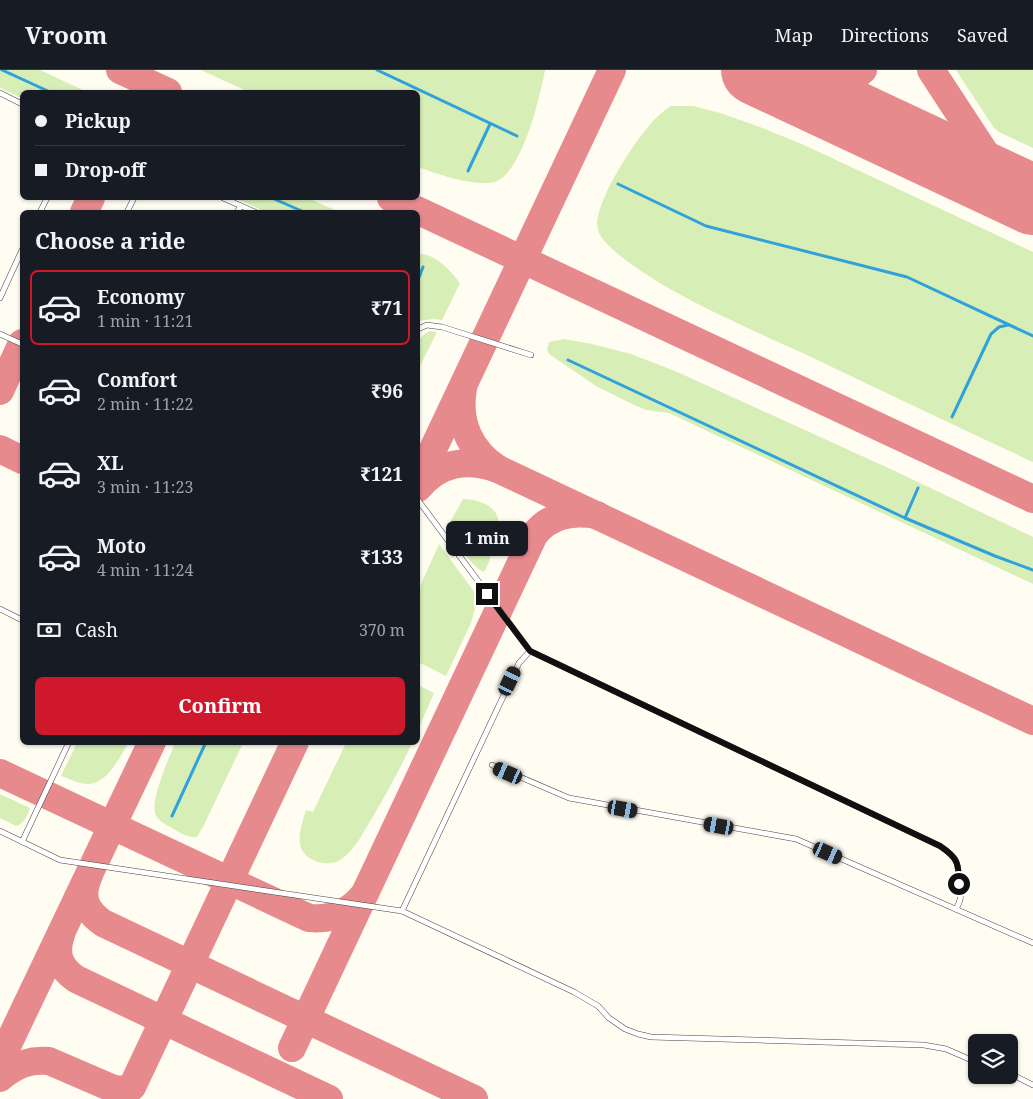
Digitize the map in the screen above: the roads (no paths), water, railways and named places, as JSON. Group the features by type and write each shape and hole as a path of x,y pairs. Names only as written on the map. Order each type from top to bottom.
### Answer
{"lane":[{"path":"0,93 20,103"},
{"path":"227,200 250,210"},
{"path":"238,210 240,206"},
{"path":"0,298 20,254"},
{"path":"420,328 427,325 442,327 532,355"},
{"path":"0,334 20,343"},
{"path":"420,503 530,651 940,846 955,858 959,866 961,899 956,909"},
{"path":"0,609 20,619"},
{"path":"402,911 519,663 530,651"},
{"path":"22,842 68,745"},
{"path":"492,766 557,794 577,800 796,839 1033,943"},
{"path":"0,831 60,860 402,911 574,992 598,1006 609,1018 625,1029 638,1034 651,1037 924,1045 946,1049 968,1059"},
{"path":"1018,1078 1033,1085"}],"waterway":[{"path":"2,70 46,90"},
{"path":"377,70 419,90"},
{"path":"420,90 517,136"},
{"path":"468,171 490,124"},
{"path":"618,184 706,226 907,277 1033,336"},
{"path":"277,200 299,210"},
{"path":"420,275 423,267"},
{"path":"952,417 991,334 999,327 1008,325"},
{"path":"568,360 905,518 1033,570"},
{"path":"905,518 918,488"},
{"path":"172,816 205,745"}]}
